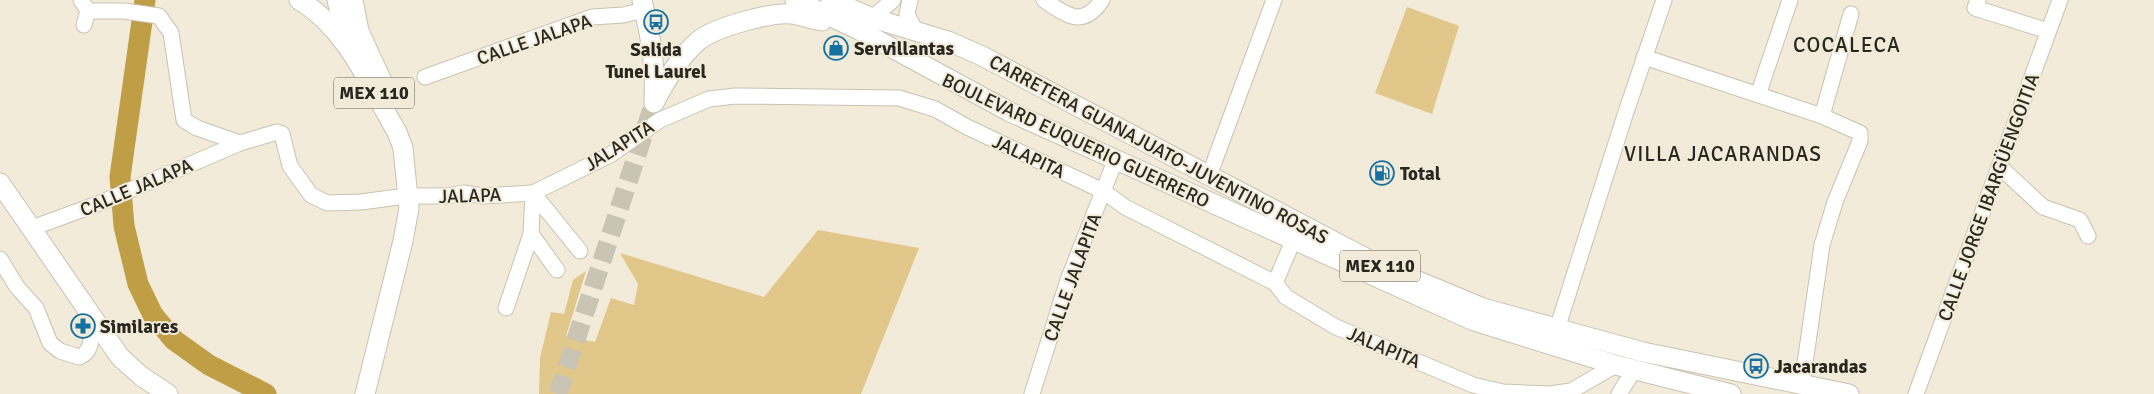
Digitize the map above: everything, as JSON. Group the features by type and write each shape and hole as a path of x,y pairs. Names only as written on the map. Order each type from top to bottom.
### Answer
{"main road":[{"name":"MEX 110","path":"299,0 319,14 340,36 397,132 403,148 409,200 403,241 365,394"},
{"path":"337,0 348,48"},
{"path":"353,0 359,31 377,75 405,129 410,149 409,200"},
{"name":"BOULEVARD EUQUERIO GUERRERO","path":"795,0 857,29 1002,108 1292,241 1474,321 1616,365 1731,394"},
{"name":"CARRETERA GUANAJUATO-JUVENTINO ROSAS","path":"836,2 872,18 948,41 982,56 1376,264 1483,308 1643,352 1714,367 1796,389 1850,394"},
{"path":"643,5 655,62 654,103 679,62 700,40 742,22 767,15 791,14 857,29"},
{"path":"0,182 120,357 141,376 168,394"}],"street":[{"path":"872,18 892,0"},
{"path":"910,0 907,14 916,32"},
{"path":"1044,0 1074,18 1081,17 1090,12 1102,0"},
{"path":"1209,176 1274,0"},
{"path":"1557,329 1664,0"},
{"path":"1758,95 1790,0"},
{"path":"1978,0 1975,8 2048,31"},
{"name":"CALLE JORGE IBARGÜENGOITIA","path":"1916,394 2060,0"},
{"name":"CALLE JALAPA","path":"425,77 592,17 623,15 643,5"},
{"path":"84,12 124,11 159,16 170,33 184,120 197,128 240,143"},
{"path":"1822,116 1851,14"},
{"path":"1644,57 1822,116 1860,133 1860,141 1835,202 1822,245 1796,389"},
{"name":"JALAPITA","path":"534,193 610,155 660,120 709,99 735,96 899,98 935,109 967,127 1103,191 1125,208 1274,283 1286,298 1336,327 1471,390 1550,394 1571,391 1616,365"},
{"name":"CALLE JALAPA","path":"32,228 100,203 240,143 277,132 282,134 290,166 311,195 327,203 409,200"},
{"name":"CALLE JALAPITA","path":"1032,394 1068,280 1115,161"},
{"path":"1999,166 2043,208 2080,220 2088,236"},
{"name":"JALAPA","path":"409,200 464,193 483,196 534,193"},
{"path":"506,308 531,234 534,193"},
{"path":"534,193 580,251"},
{"path":"531,234 557,270"},
{"path":"1274,283 1292,241"},
{"path":"0,259 17,287 36,308 50,343 60,351 79,357 86,354 91,346 88,311"},
{"path":"1619,394 1634,370"}],"shaded area":[{"path":"1407,7 1459,26 1432,114 1375,93"},
{"path":"818,230 919,248 861,394 539,394 540,358 551,312 564,314 573,280 586,271 566,336 595,342 611,298 634,305 638,284 620,253 764,297"}],"waterway":[{"path":"145,0 120,177 124,226 138,284 153,315 174,340 209,365 266,394"}],"tunnel":[{"path":"558,394 654,103"}],"place":[{"name":"Salida Tunel Laurel","path":"656,22"},
{"name":"Servillantas","path":"836,48"},
{"name":"Total","path":"1382,173"},
{"name":"Similares","path":"83,326"},
{"name":"Jacarandas","path":"1756,366"}],"district":[{"name":"COCALECA","path":"1847,45"},
{"name":"VILLA JACARANDAS","path":"1723,154"}]}
